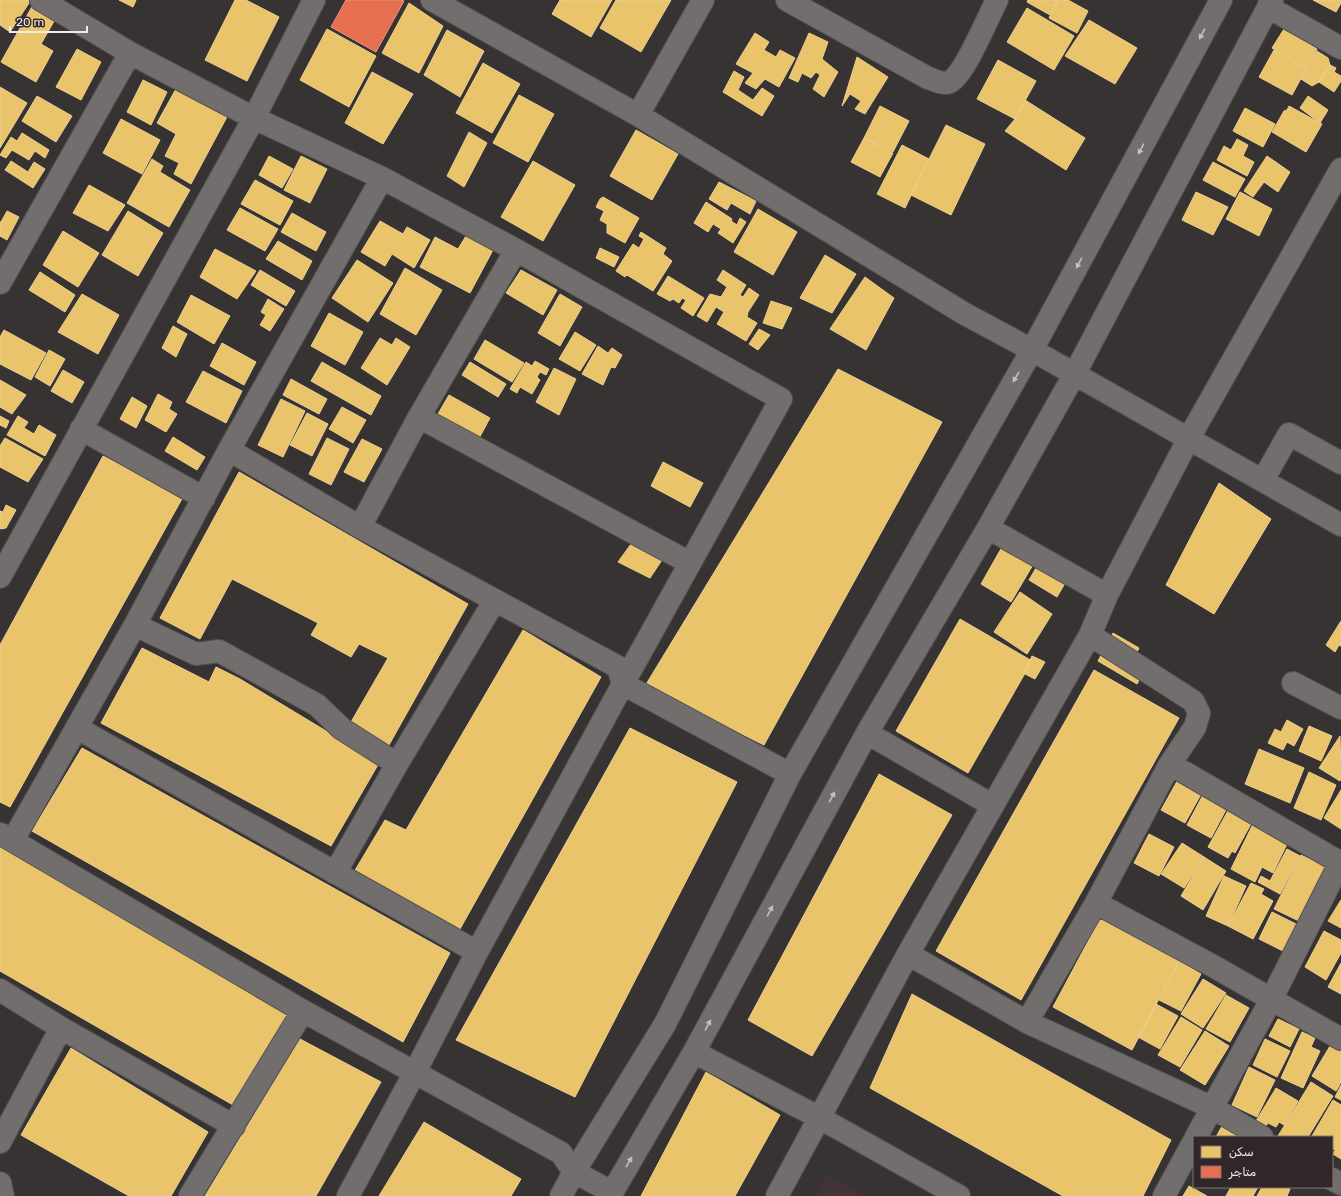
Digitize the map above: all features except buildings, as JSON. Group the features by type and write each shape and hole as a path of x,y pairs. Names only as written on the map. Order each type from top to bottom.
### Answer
{"street":[{"path":"41,0 130,53 254,118 382,178 516,250 781,399 477,952 415,1072 348,1196"},
{"path":"0,577 254,118 314,0"},
{"path":"432,0 638,115 964,314 1032,350 1341,524"},
{"path":"638,115 703,0"},
{"path":"787,0 818,7 928,78 942,83 951,82 962,71 996,0"},
{"path":"561,1196 574,1172 665,1024 790,774 1032,350 1221,0"},
{"path":"382,178 229,450 135,625 77,728 7,837 303,1011 561,1153 574,1172 611,1194 694,1052 867,732 988,528 1074,375 1270,3 1341,48"},
{"path":"0,283 130,53"},
{"path":"777,1196 908,954 1090,636 1107,595 1189,438 1341,169"},
{"path":"360,527 419,417 516,250"},
{"path":"419,417 690,563"},
{"path":"81,429 204,498"},
{"path":"1263,480 1289,434 1341,463"},
{"path":"229,450 360,527 618,667 624,684 790,774"},
{"path":"988,528 1107,595"},
{"path":"335,873 397,764 495,600"},
{"path":"135,625 196,654 219,651 317,704 342,728 397,764"},
{"path":"1027,1022 1096,903 1170,764 1195,726 1199,713 1193,701 1090,636"},
{"path":"1293,683 1341,708"},
{"path":"77,728 477,952"},
{"path":"867,732 992,806"},
{"path":"1170,764 1341,862 1271,1000 1197,1136"},
{"path":"1096,903 1214,966 1341,1040"},
{"path":"908,954 1027,1022 1213,1108 1260,1136"},
{"path":"0,990 61,1028 234,1126"},
{"path":"190,1196 303,1011"},
{"path":"0,1142 61,1028"},
{"path":"694,1052 820,1118 959,1196"},
{"path":"1164,1196 1193,1143"},
{"path":"0,1183 3,1196"}],"shaded area":[{"path":"827,1175 866,1196 816,1196"}]}
